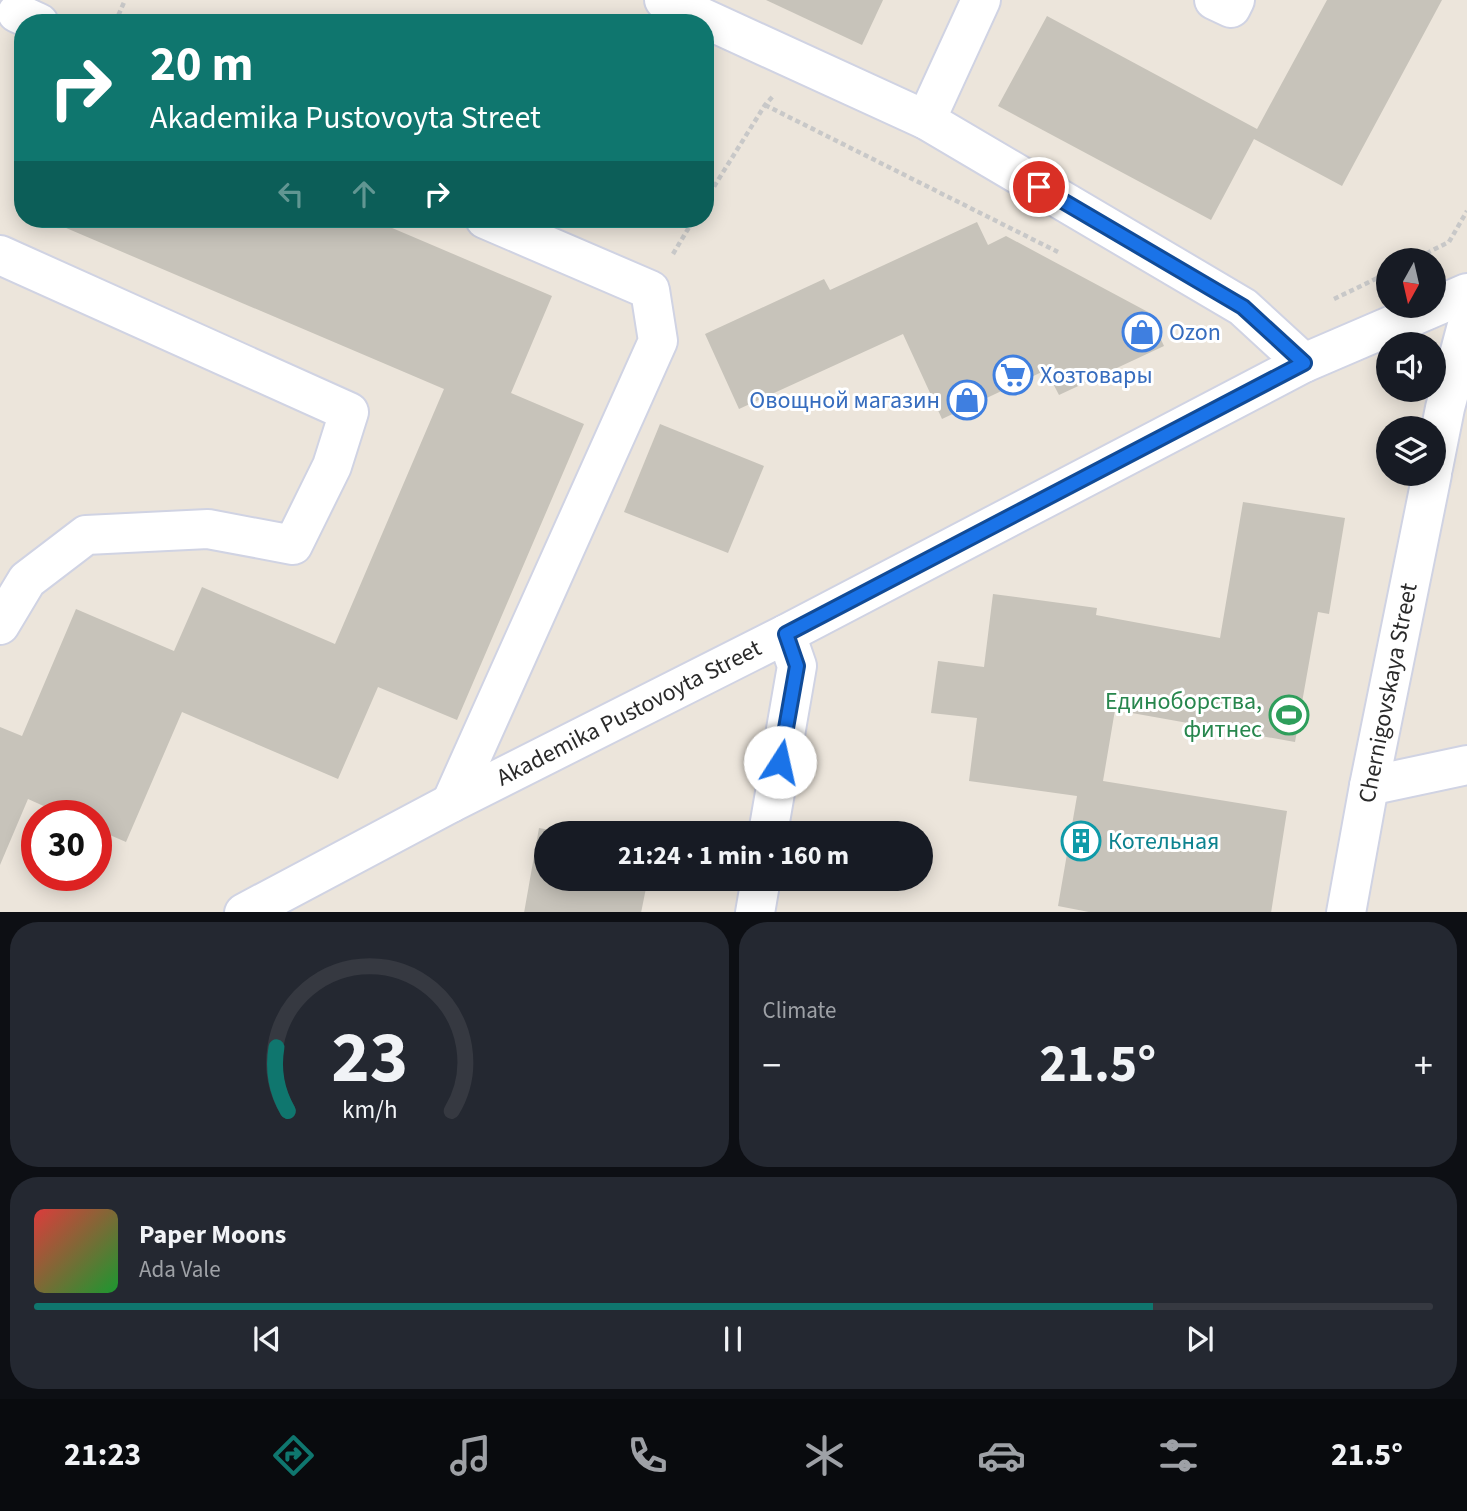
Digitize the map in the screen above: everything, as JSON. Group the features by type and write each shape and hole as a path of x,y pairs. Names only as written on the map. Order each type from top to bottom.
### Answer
{"street":[{"path":"664,0 695,14"},
{"path":"926,120 981,0"},
{"path":"1214,0 1231,8 1235,0"},
{"path":"714,23 926,120 1243,307 1304,363"},
{"path":"452,803 658,341 650,290 506,228"},
{"path":"0,255 349,412 332,466 293,545 208,529 86,535 27,580 0,625"},
{"name":"Akademika Pustovoyta Street","path":"244,912 786,634 1304,363 1467,293"},
{"path":"1443,416 1467,325"},
{"name":"Chernigovskaya Street","path":"1348,912 1369,786 1430,486"},
{"path":"770,821 797,666 786,634"},
{"path":"1369,786 1467,765"},
{"path":"755,912 759,891"}],"path":[{"path":"714,187 765,105 802,63"},
{"path":"765,105 1070,258"},
{"path":"1437,248 1449,242 1467,211"},
{"path":"1333,300 1376,278"}],"building":[{"path":"766,0 883,0 862,45"},
{"path":"1327,0 1442,0 1342,186 1254,139 1211,220 998,106 1047,16 1257,129"},
{"path":"977,222 988,245 1006,236 1148,312 1164,346 1059,395 1046,370 942,419 903,334 739,409 705,334 824,279 830,290"},
{"path":"66,228 392,228 552,296 511,393 584,424 457,720 378,687 338,779 182,712 126,842 112,836 112,800 21,800 21,816 0,865 0,727 22,736 76,609 174,651 202,587 335,644 444,389"},
{"path":"660,424 764,466 728,553 624,512"},
{"path":"1243,502 1345,518 1329,614 1318,612 1295,742 1115,710 1103,781 1287,811 1271,912 1089,912 1058,906 1077,796 969,781 977,718 931,713 938,661 984,667 993,594 1097,608 1096,615 1220,638"},
{"path":"534,856 534,891 645,891 641,912 524,912"}],"place":[{"name":"Ozon","path":"1142,332"},
{"name":"Хозтовары","path":"1013,375"},
{"name":"Овощной магазин","path":"967,400"},
{"name":"Единоборства, фитнес","path":"1289,715"},
{"name":"Котельная","path":"1081,841"}],"route":[{"path":"780,762 797,666 786,634 1304,363 1243,307 1039,187"}]}
